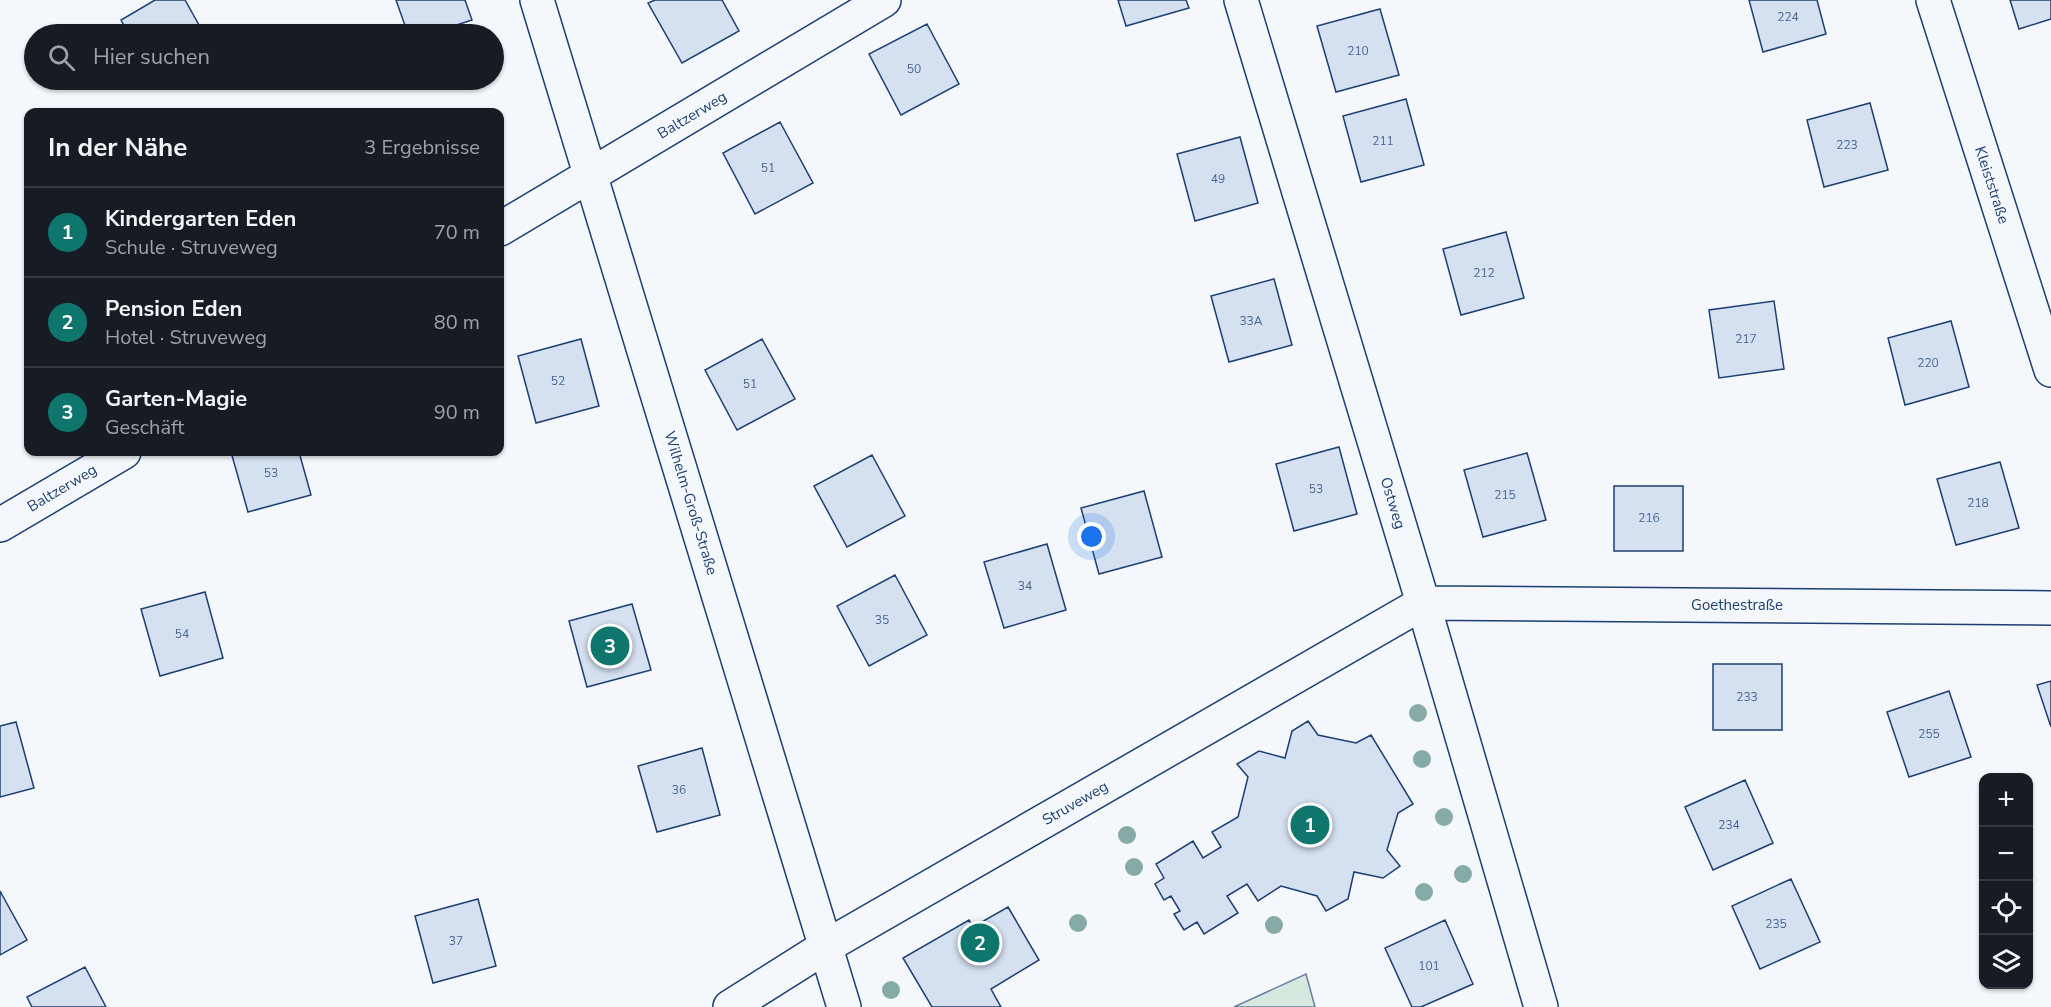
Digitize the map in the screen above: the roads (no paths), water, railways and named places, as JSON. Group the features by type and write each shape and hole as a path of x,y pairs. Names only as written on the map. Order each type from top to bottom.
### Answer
{"street":[{"name":"Wilhelm-Groß-Straße","path":"537,0 592,174 844,1007"},
{"name":"Baltzerweg","path":"504,227 884,0"},
{"name":"Ostweg","path":"1240,0 1423,603 1541,1007"},
{"name":"Kleiststraße","path":"1933,0 2051,370"},
{"name":"Baltzerweg","path":"0,525 117,456"},
{"name":"Goethestraße","path":"1423,603 2051,608"},
{"name":"Struveweg","path":"730,1007 825,947 1423,603"}],"place":[{"name":"Garten-Magie","path":"610,646"},
{"name":"Kindergarten Eden","path":"1310,825"},
{"name":"Pension Eden","path":"980,943"}]}
